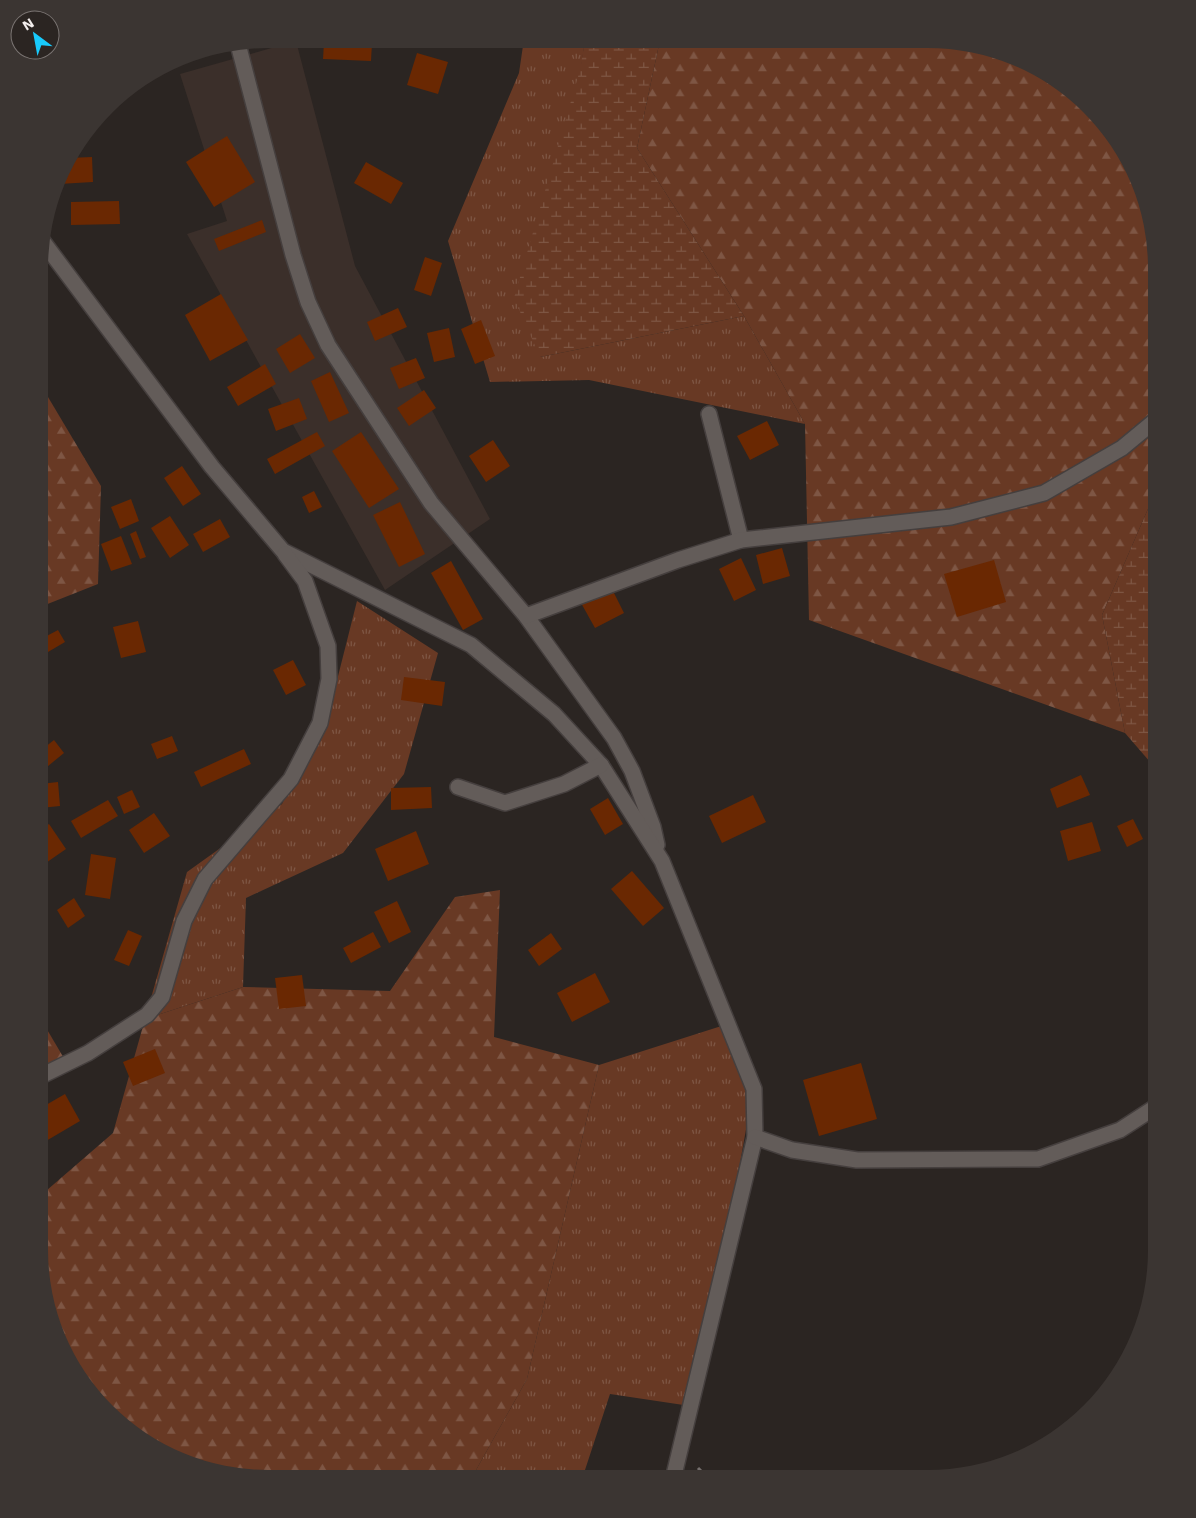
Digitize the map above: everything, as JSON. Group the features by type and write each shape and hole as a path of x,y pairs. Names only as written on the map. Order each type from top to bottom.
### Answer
{"street":[{"path":"239,49 293,255 308,302 328,345 431,503 526,616 614,738 632,772 662,861 754,1088 755,1137 675,1470"},
{"path":"48,249 212,467 283,551 305,581 328,646 329,679 320,722 291,778 205,879 184,921 162,997 147,1015 88,1053 48,1073"},
{"path":"709,414 741,540"},
{"path":"526,616 678,560 741,540 951,517 1044,493 1122,448 1148,426"},
{"path":"283,551 471,645 554,714 601,765 662,861"},
{"path":"458,787 505,803 564,784 601,765"},
{"path":"755,1137 792,1150 857,1160 1038,1159 1120,1130 1148,1112"}],"shaded area":[{"path":"271,48 298,48 355,266 490,519 385,590 187,234 227,221 180,74"}],"green space":[{"path":"523,48 584,48 540,357 744,316 805,424 589,380 490,382 448,241 519,73"},
{"path":"584,48 658,48 637,148 744,316 540,357 514,298 580,70"},
{"path":"658,48 957,49 999,59 1026,70 1062,93 1094,123 1111,145 1132,183 1141,211 1148,253 1148,509 1102,615 1125,733 809,620 805,424 744,316 637,148"},
{"path":"48,397 101,486 98,584 48,604"},
{"path":"1148,509 1148,760 1125,733 1102,615"},
{"path":"357,601 438,653 404,774 343,853 246,898 243,987 145,1019 187,872 282,804 332,700"},
{"path":"500,890 494,1037 599,1065 527,1379 476,1470 239,1469 197,1459 170,1448 145,1433 112,1406 85,1373 70,1348 59,1321 49,1279 48,1189 113,1133 145,1019 243,987 390,991 455,897"},
{"path":"734,1022 754,1084 697,1407 610,1394 585,1470 476,1470 527,1379 599,1065"},
{"path":"48,1031 65,1060 48,1072"}],"building":[{"path":"324,48 372,48 371,61 323,59"},
{"path":"417,53 448,62 438,94 407,85"},
{"path":"227,136 255,182 214,207 186,162"},
{"path":"92,157 93,182 64,184 70,170 77,158"},
{"path":"366,162 403,183 391,204 354,183"},
{"path":"119,201 120,224 71,225 71,202"},
{"path":"262,220 266,232 219,251 214,239"},
{"path":"425,257 442,263 431,296 414,290"},
{"path":"221,294 248,340 210,361 185,315"},
{"path":"398,308 407,327 375,341 367,322"},
{"path":"481,320 495,356 475,364 461,329"},
{"path":"449,328 455,357 434,362 427,333"},
{"path":"300,334 315,358 290,373 276,349"},
{"path":"416,358 425,378 399,389 390,368"},
{"path":"265,364 276,384 238,406 227,387"},
{"path":"330,372 349,413 329,422 311,381"},
{"path":"424,390 436,408 409,426 397,408"},
{"path":"299,398 307,419 276,431 268,409"},
{"path":"767,421 779,445 750,460 737,436"},
{"path":"317,432 325,446 275,474 267,459"},
{"path":"361,432 399,489 369,508 332,451"},
{"path":"493,440 510,466 486,482 469,456"},
{"path":"182,466 201,494 183,506 164,478"},
{"path":"314,491 322,507 309,513 302,497"},
{"path":"131,499 139,521 120,529 111,507"},
{"path":"400,502 425,554 399,567 373,515"},
{"path":"170,516 189,545 170,558 151,528"},
{"path":"220,519 230,537 203,552 193,534"},
{"path":"136,531 146,557 140,559 130,534"},
{"path":"121,536 132,564 111,571 101,544"},
{"path":"782,548 790,576 763,584 756,555"},
{"path":"741,558 756,590 734,601 719,569"},
{"path":"994,560 1006,602 957,617 944,574"},
{"path":"451,561 483,619 463,630 431,573"},
{"path":"611,587 624,613 595,628 581,603"},
{"path":"138,621 146,652 121,658 113,627"},
{"path":"58,630 65,642 48,652 48,635"},
{"path":"293,660 306,685 286,695 273,670"},
{"path":"404,677 445,682 442,706 401,700"},
{"path":"172,736 178,751 157,759 151,744"},
{"path":"54,740 64,753 48,766 48,745"},
{"path":"244,749 251,764 201,787 194,772"},
{"path":"1081,775 1090,795 1057,808 1050,789"},
{"path":"58,782 60,806 48,807 48,783"},
{"path":"431,787 432,808 391,810 391,788"},
{"path":"132,790 140,807 124,814 117,797"},
{"path":"753,795 766,822 722,843 709,816"},
{"path":"608,798 623,824 605,835 590,809"},
{"path":"108,800 118,816 81,838 71,821"},
{"path":"154,813 170,836 144,853 129,830"},
{"path":"1133,819 1143,839 1127,847 1117,826"},
{"path":"1092,822 1101,851 1068,861 1060,831"},
{"path":"48,825 66,849 48,861"},
{"path":"416,831 429,864 388,881 375,849"},
{"path":"91,854 116,858 110,899 85,895"},
{"path":"632,871 664,908 643,926 611,889"},
{"path":"74,898 85,916 68,928 57,910"},
{"path":"397,901 411,932 389,943 374,912"},
{"path":"128,930 142,936 129,966 114,960"},
{"path":"373,932 381,947 351,963 343,948"},
{"path":"551,933 562,949 539,966 528,950"},
{"path":"595,973 610,1002 572,1022 557,993"},
{"path":"302,975 306,1006 279,1009 275,978"},
{"path":"155,1049 165,1073 133,1086 123,1062"},
{"path":"861,1063 877,1119 819,1136 803,1080"},
{"path":"65,1094 80,1121 48,1140 48,1104"}]}
